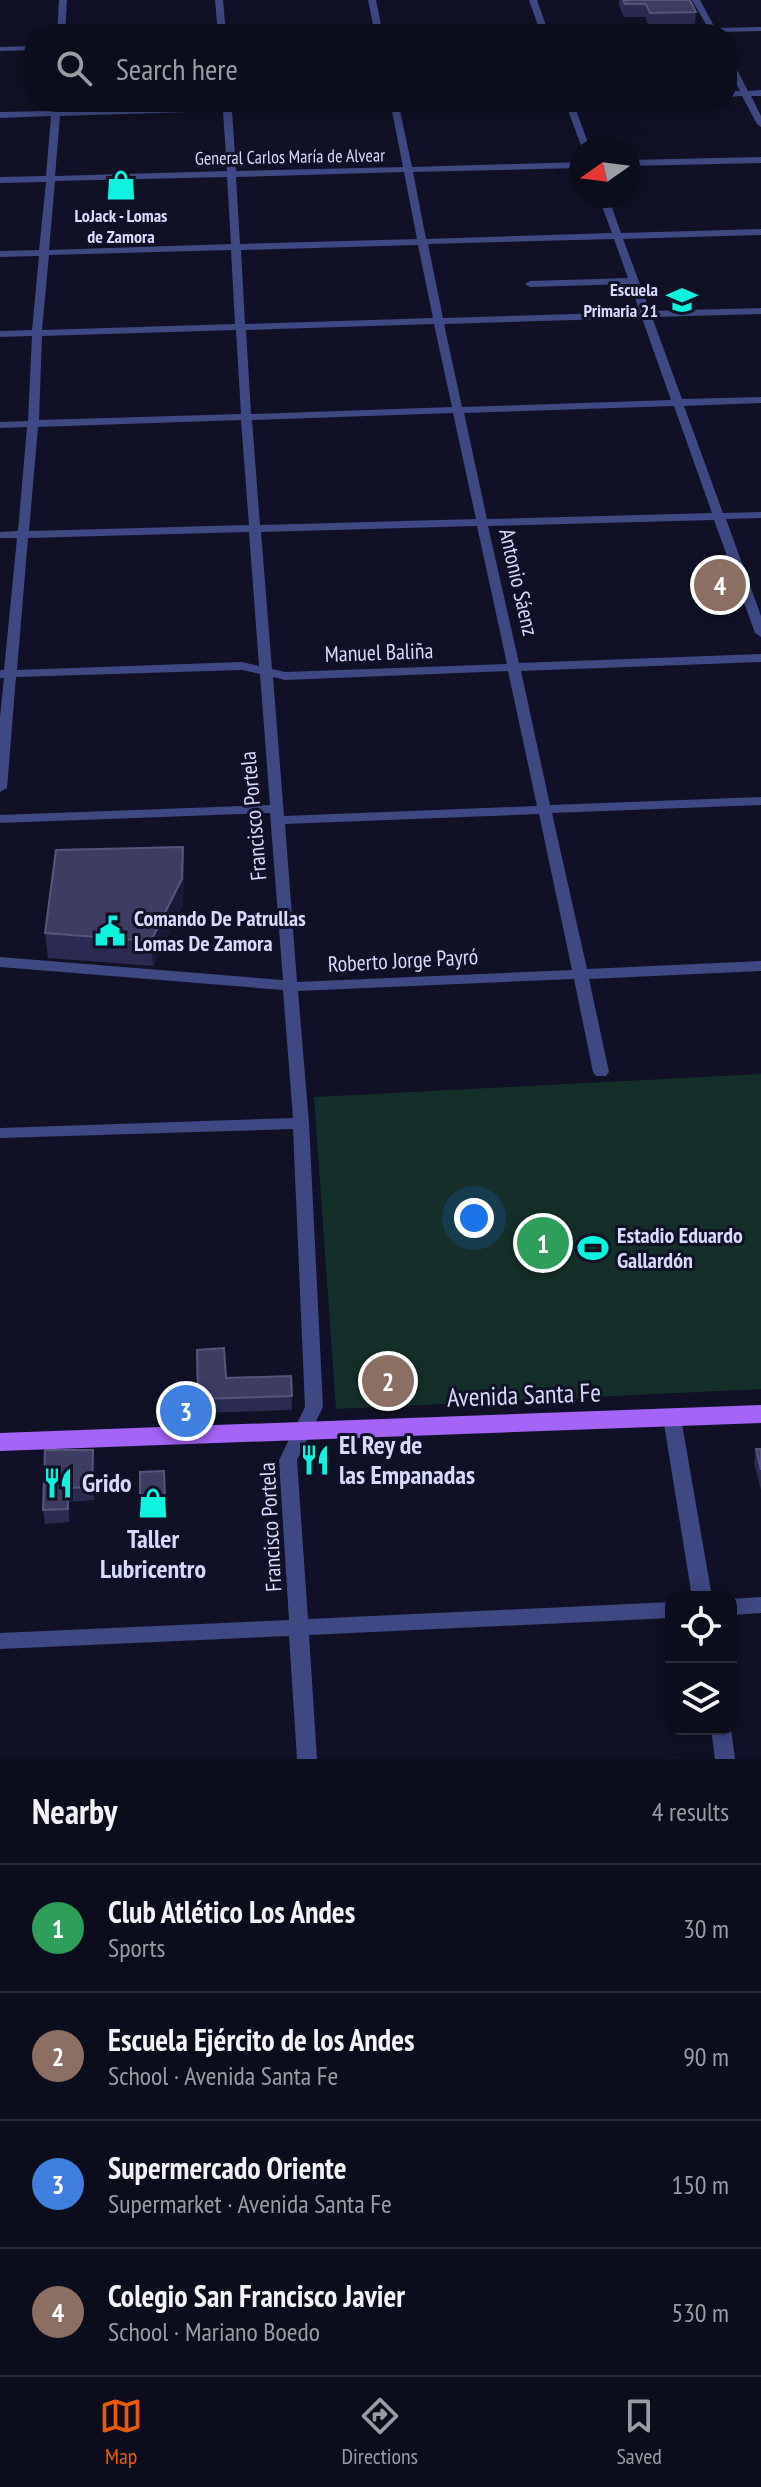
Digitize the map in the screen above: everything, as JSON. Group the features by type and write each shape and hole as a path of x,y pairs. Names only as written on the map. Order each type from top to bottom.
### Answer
{"main road":[{"name":"Avenida Santa Fe","path":"0,1442 761,1414"}],"street":[{"path":"62,24 63,0"},
{"path":"219,0 221,24"},
{"path":"372,0 377,24"},
{"path":"533,0 541,24"},
{"path":"696,0 710,24"},
{"path":"737,31 761,29"},
{"path":"0,49 24,48"},
{"path":"737,77 761,124"},
{"path":"737,93 761,93"},
{"path":"0,115 24,112"},
{"path":"0,788 5,673 23,535 57,112"},
{"name":"Francisco Portela","path":"227,112 239,328 301,1123 314,1407 306,1429 290,1450 288,1460 307,1759"},
{"name":"Antonio Sáenz","path":"396,112 457,410 601,1072"},
{"path":"573,112 582,136"},
{"path":"641,163 761,160"},
{"name":"General Carlos María de Alvear","path":"0,180 569,165"},
{"path":"607,208 761,633"},
{"path":"0,254 761,232"},
{"path":"530,284 633,281"},
{"path":"0,334 761,311"},
{"path":"0,425 761,400"},
{"path":"0,535 761,515"},
{"name":"Manuel Baliña","path":"5,673 242,666 285,676 761,658"},
{"path":"0,819 544,809 761,801"},
{"name":"Roberto Jorge Payró","path":"0,962 290,986 761,966"},
{"path":"0,1133 301,1123"},
{"path":"672,1418 701,1591"},
{"path":"737,1607 761,1605"},
{"path":"0,1641 665,1610"},
{"path":"722,1735 725,1759"}],"green space":[{"name":"Estadio Eduardo Gallardón","path":"761,1074 761,1389 336,1409 314,1097"}],"building":[{"path":"623,0 690,0 696,12 650,13 646,4 625,4"},
{"name":"Comando De Patrullas Lomas De Zamora","path":"183,847 182,879 151,941 45,933 56,850"},
{"path":"224,1348 226,1378 291,1376 292,1396 198,1399 197,1350"},
{"path":"756,1449 761,1449 761,1470"},
{"path":"45,1450 93,1450 92,1487 67,1488 68,1509 43,1510"},
{"path":"164,1471 165,1501 140,1503 140,1472"}],"place":[{"name":"LoJack - Lomas de Zamora","path":"121,185"},
{"name":"Escuela Primaria 21","path":"682,300"},
{"name":"Colegio San Francisco Javier","path":"720,585"},
{"name":"Comando De Patrullas Lomas De Zamora","path":"110,931"},
{"name":"Club Atlético Los Andes","path":"543,1243"},
{"name":"Estadio Eduardo Gallardón","path":"593,1248"},
{"name":"Escuela Ejército de los Andes","path":"388,1381"},
{"name":"Supermercado Oriente","path":"186,1411"},
{"name":"El Rey de las Empanadas","path":"315,1460"},
{"name":"Grido","path":"58,1483"},
{"name":"Taller Lubricentro","path":"153,1503"}]}
